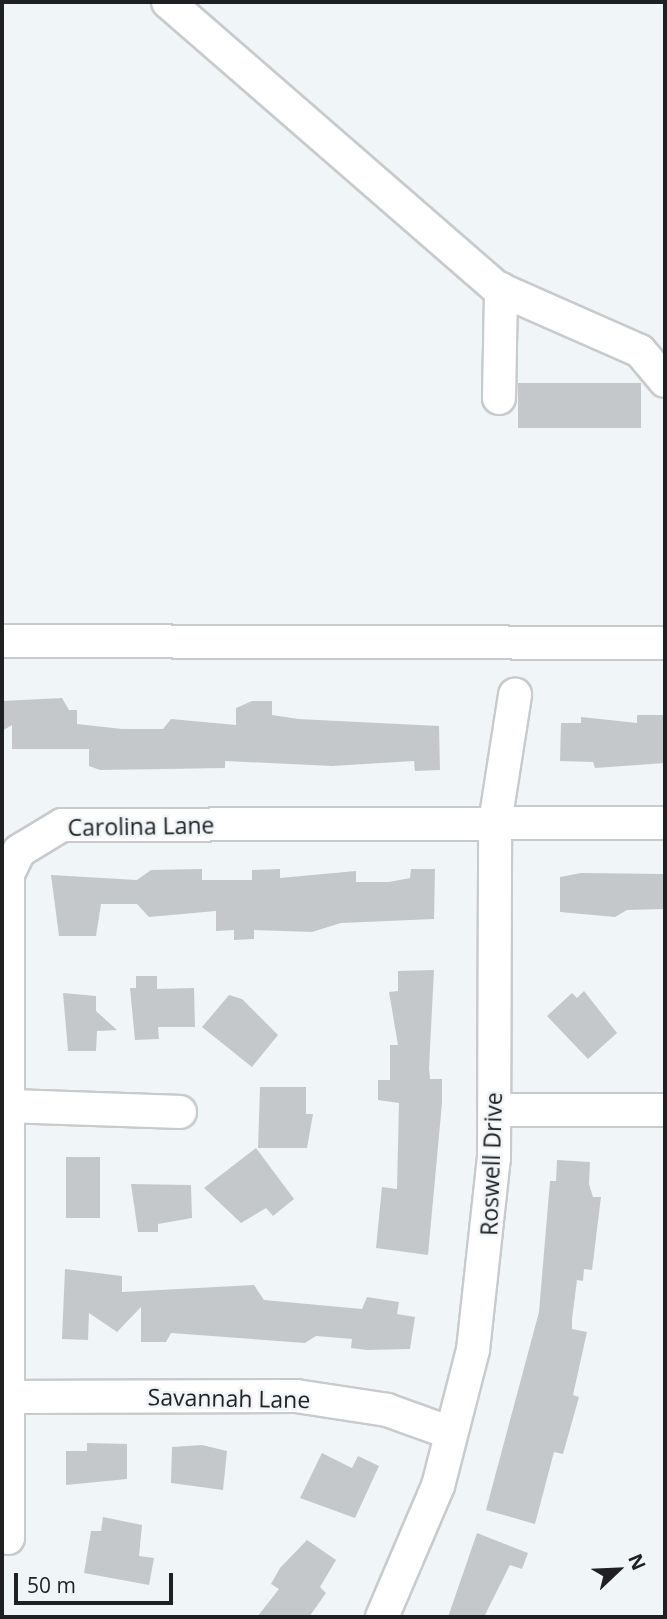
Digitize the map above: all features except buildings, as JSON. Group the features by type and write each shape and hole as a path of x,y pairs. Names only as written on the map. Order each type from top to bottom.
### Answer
{"street":[{"path":"168,2 501,289 640,351 665,381"},
{"path":"499,398 501,289"},
{"path":"2,641 665,643"},
{"name":"Roswell Drive","path":"382,1617 408,1568 451,1433 473,1350 488,1245 495,1110 495,823 515,695"},
{"name":"Carolina Lane","path":"8,1538 8,874 19,851 33,840 62,825 665,823"},
{"path":"9,1106 180,1112"},
{"path":"495,1110 665,1110"},
{"name":"Savannah Lane","path":"7,1397 296,1396 387,1410 451,1433"}]}
